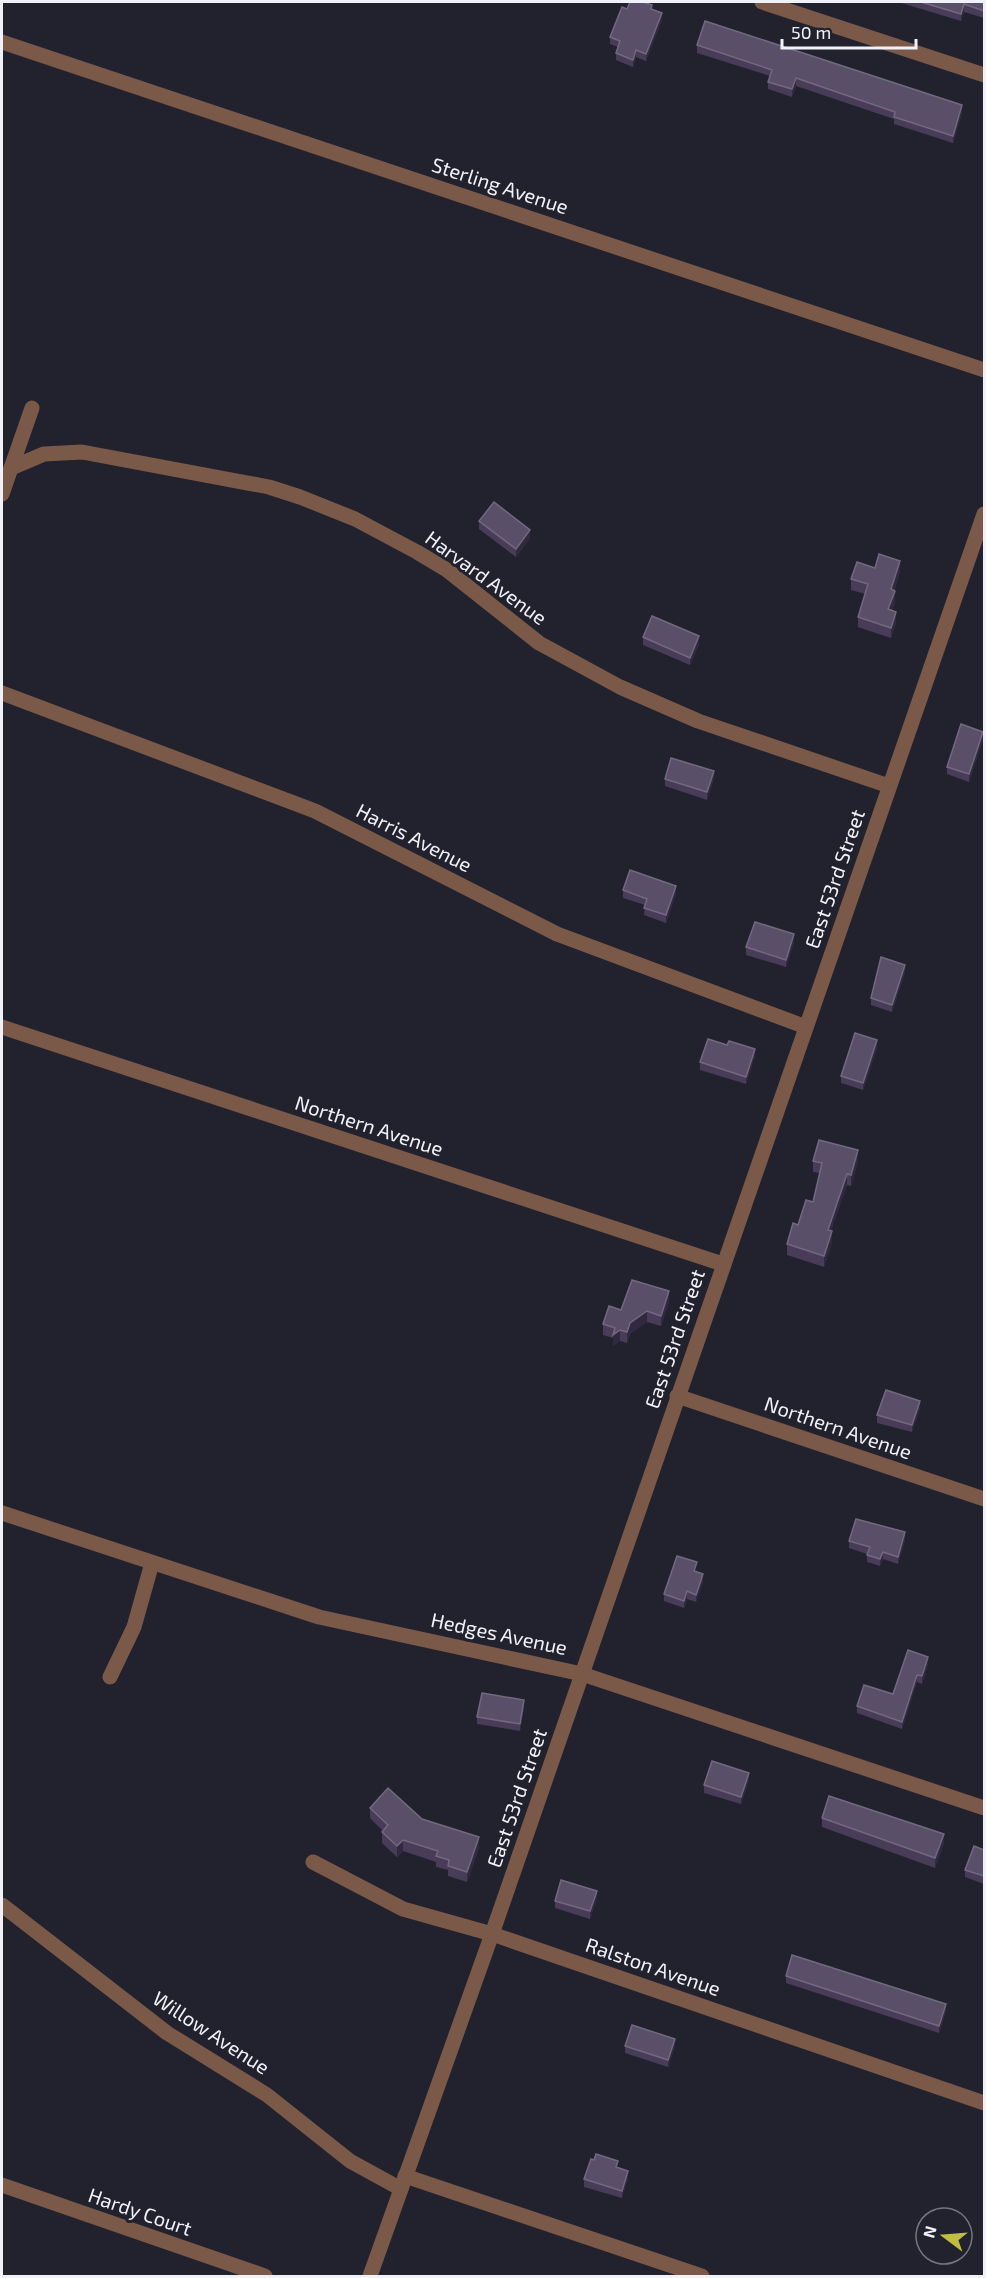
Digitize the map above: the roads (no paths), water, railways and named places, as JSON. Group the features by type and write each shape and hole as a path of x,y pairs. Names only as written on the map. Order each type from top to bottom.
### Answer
{"street":[{"path":"762,2 984,75"},
{"name":"Sterling Avenue","path":"2,42 984,370"},
{"path":"2,494 32,408"},
{"name":"Harvard Avenue","path":"11,468 44,454 82,452 269,487 300,497 355,519 417,552 447,570 539,643 620,687 698,722 889,786"},
{"name":"East 53rd Street","path":"370,2277 492,1934 984,514"},
{"name":"Harris Avenue","path":"2,693 315,811 557,934 806,1027"},
{"name":"Northern Avenue","path":"2,1027 723,1264"},
{"name":"Northern Avenue","path":"677,1396 984,1499"},
{"name":"Hedges Avenue","path":"2,1513 319,1617 582,1674 984,1808"},
{"path":"110,1677 134,1627 152,1563"},
{"name":"Ralston Avenue","path":"314,1862 403,1909 492,1934 984,2103"},
{"name":"Willow Avenue","path":"2,1905 167,2033 267,2095 350,2161 403,2183 702,2277"},
{"name":"Hardy Court","path":"2,2185 265,2277"}]}
